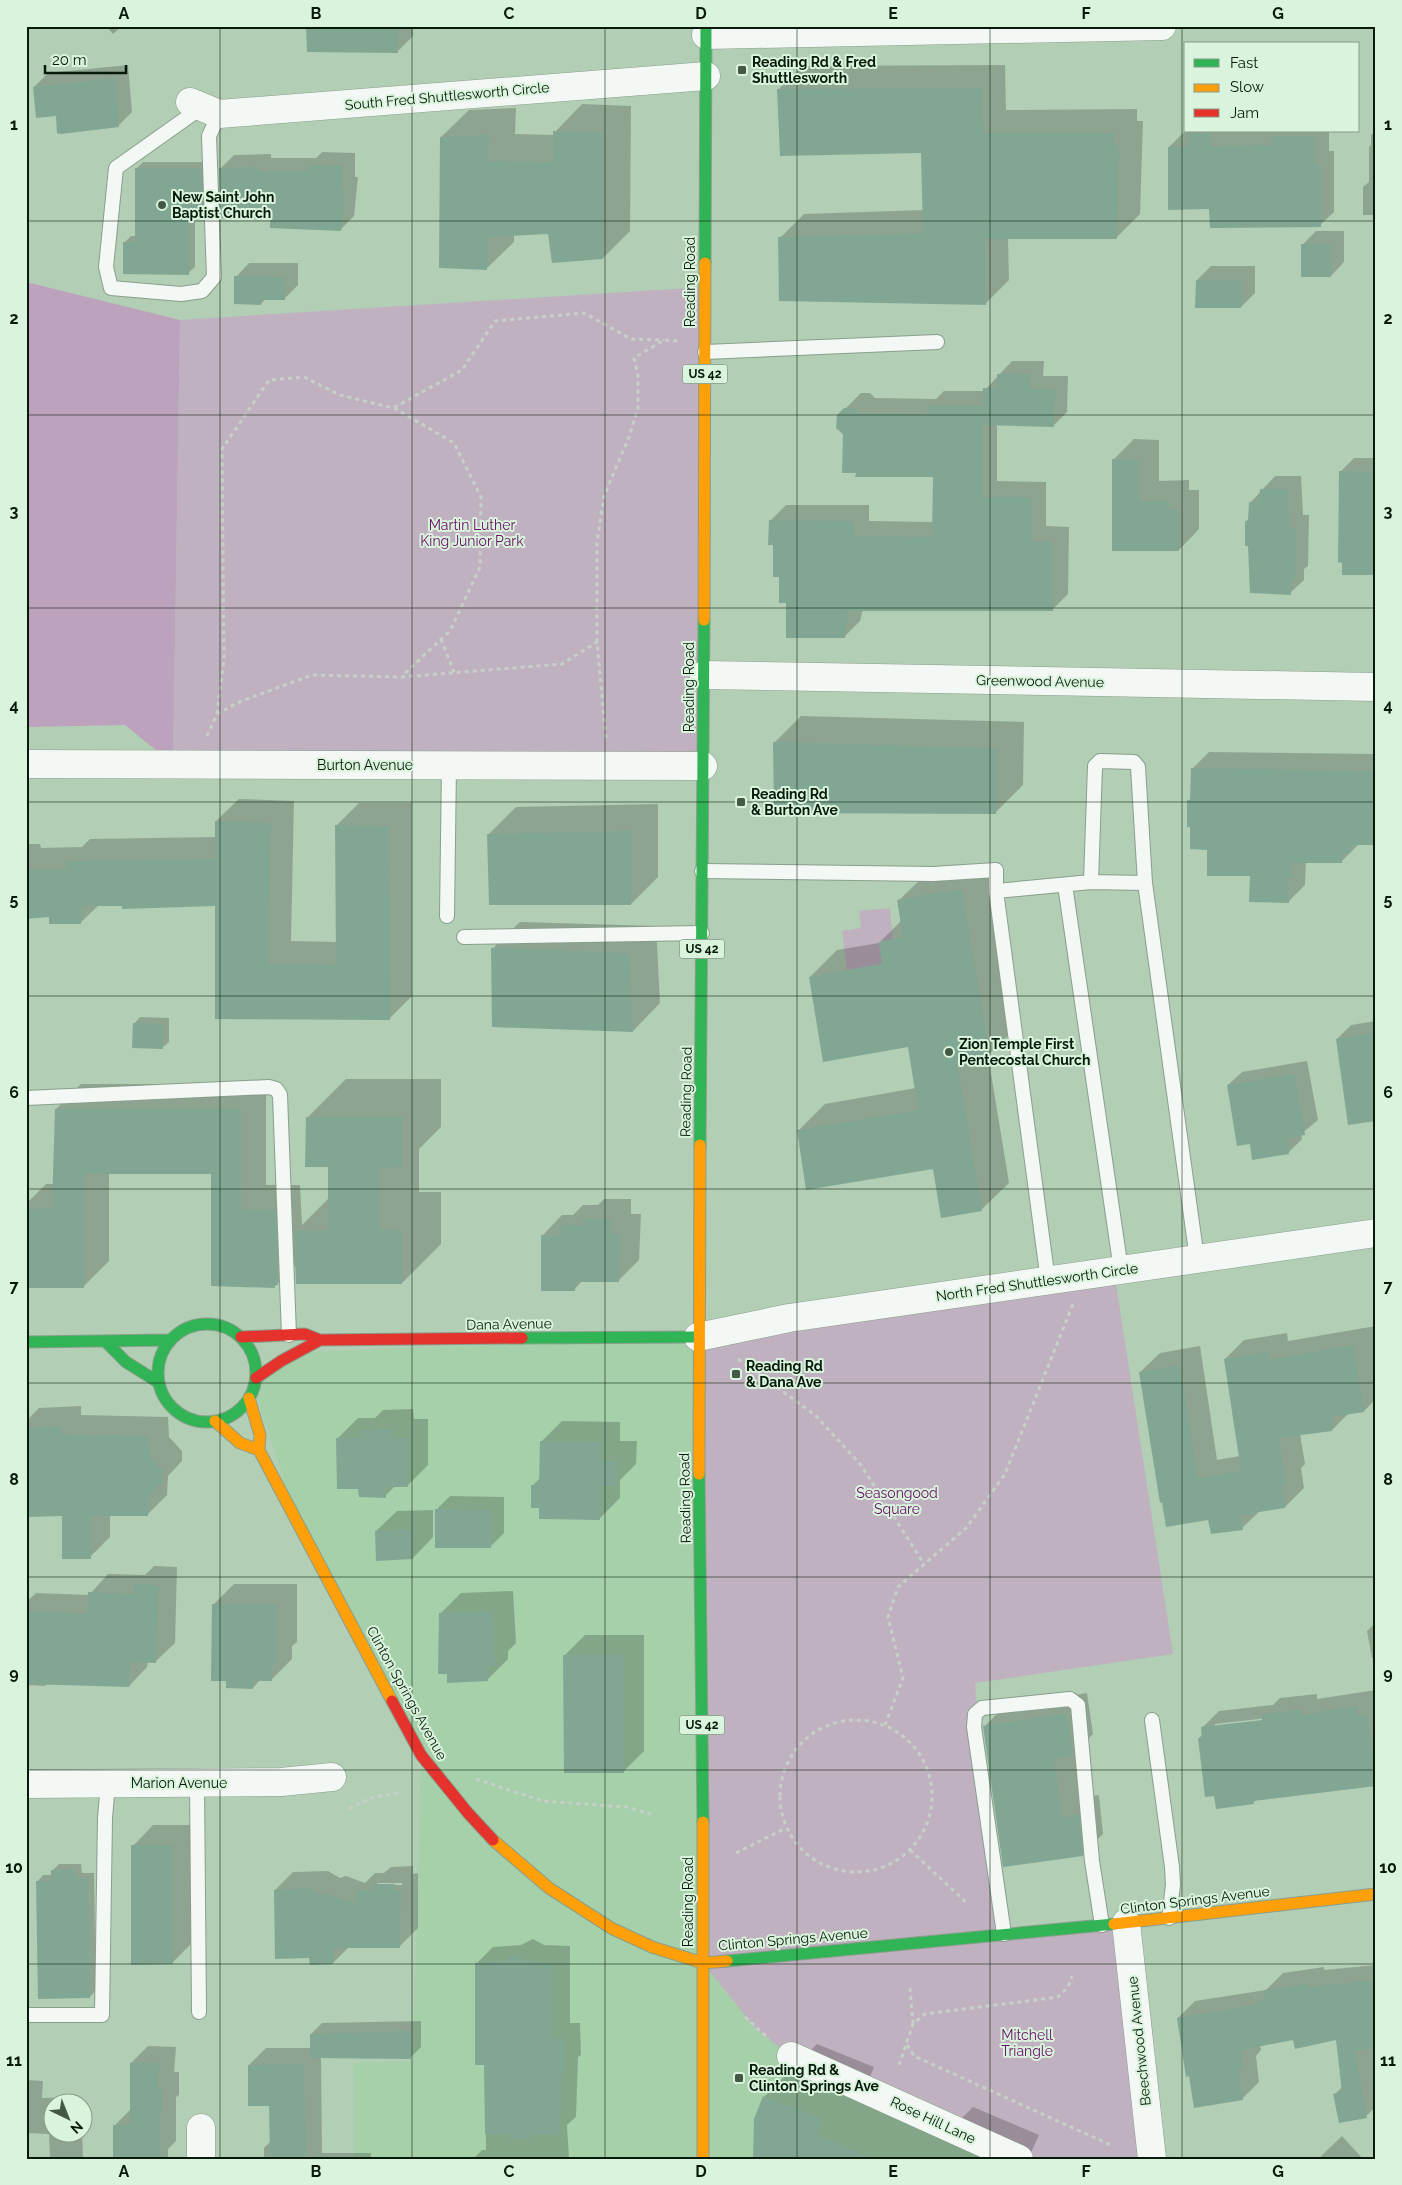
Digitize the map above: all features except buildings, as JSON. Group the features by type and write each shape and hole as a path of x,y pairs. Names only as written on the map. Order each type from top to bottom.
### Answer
{"street":[{"path":"706,30 1162,26"},
{"name":"Reading Road","path":"703,2159 698,1337 704,675 706,30"},
{"name":"South Fred Shuttlesworth Circle","path":"204,108 706,76"},
{"name":"Greenwood Avenue","path":"704,675 1376,686"},
{"name":"Burton Avenue","path":"26,764 703,766"},
{"name":"North Fred Shuttlesworth Circle","path":"698,1337 789,1318 1376,1233"},
{"path":"212,1323 228,1328 241,1337 250,1349 255,1362 256,1378 249,1398 234,1413 215,1422 200,1422 185,1418 172,1409 163,1396 158,1382 157,1367 161,1353 169,1340 181,1330 196,1324 212,1323"},
{"name":"Dana Avenue","path":"241,1337 304,1334 320,1340 698,1337"},
{"path":"26,1342 169,1340"},
{"name":"Dana Avenue","path":"256,1378 281,1360 320,1340"},
{"path":"105,1341 126,1362 158,1382"},
{"name":"Clinton Springs Avenue","path":"249,1398 260,1435 259,1450 421,1755 460,1806 504,1852 554,1892 588,1914 646,1944 703,1963 1114,1924 1376,1894"},
{"path":"215,1422 240,1443 259,1450"},
{"name":"Marion Avenue","path":"26,1784 281,1782 332,1777"},
{"name":"Beechwood Avenue","path":"1114,1924 1152,2159"},
{"name":"Rose Hill Lane","path":"792,2056 1018,2159"},
{"path":"201,2128 201,2159"}],"lane":[{"path":"204,108 209,136 214,277 202,291 181,294 111,288 106,267 116,168 204,108"},
{"path":"705,346 937,342"},
{"path":"1091,882 1095,766 1100,761 1134,762 1138,767 1145,884 1197,1259"},
{"path":"447,916 449,765"},
{"path":"702,871 933,874 996,870 996,891 1048,1281"},
{"path":"996,891 1091,882 1145,884"},
{"path":"1064,885 1121,1270"},
{"path":"464,937 702,933"},
{"path":"26,1098 269,1087 276,1089 280,1095 289,1335"},
{"path":"1004,1934 974,1727 975,1714 982,1708 1070,1699 1078,1705 1092,1861 1114,1924"},
{"path":"1152,1720 1172,1867 1173,1885 1169,1918"},
{"path":"197,1782 199,2012"},
{"path":"26,2015 102,2015 104,1818 108,1783"}],"path":[{"path":"393,408 462,370 495,321 584,313 631,339 664,340 705,346"},
{"path":"608,766 598,642 597,542 604,496 629,437 638,408 638,376 634,358 664,340"},
{"path":"194,764 217,714 224,660 222,449 269,380 304,377 340,395 393,408 454,443 481,496 480,567 450,631 401,677"},
{"path":"441,639 454,672"},
{"path":"217,714 239,702 312,674 401,677 562,664 598,642"},
{"path":"885,1725 903,1678 888,1617 898,1587 967,1528 1005,1474 1085,1276"},
{"path":"738,1359 815,1415 861,1465 924,1564"},
{"path":"859,1720 885,1725 903,1736 918,1751 928,1770 932,1791 930,1812 923,1832 910,1850 892,1863 871,1870 849,1872 827,1867 810,1858 786,1828 780,1803 782,1777 793,1754 810,1735 834,1723 859,1720"},
{"path":"468,1776 543,1801 627,1807 650,1814"},
{"path":"349,1809 370,1798 403,1792"},
{"path":"736,1853 786,1828"},
{"path":"910,1850 968,1904"},
{"path":"913,2024 925,2014 1058,1997 1068,1987 1072,1976"},
{"path":"899,2066 913,2024 910,1988"},
{"path":"745,2017 757,2030 792,2056"},
{"path":"907,2046 914,2056 1113,2146"}],"shaded area":[{"path":"26,282 180,320 173,764 125,725 26,727"},
{"path":"698,1337 745,2017 757,2030 791,2056 1019,2159 354,2159 353,2063 413,2061 421,1755 298,1523 254,1388 301,1352"}],"green space":[{"name":"Martin Luther King Junior Park","path":"705,287 703,766 173,764 180,320"},
{"path":"890,908 893,939 879,942 882,964 847,970 842,931 861,928 859,911"},
{"name":"Seasongood Square","path":"1114,1271 1173,1654 975,1683 995,1935 1126,1923 1152,2159 1019,2159 791,2056 757,2030 703,1963 698,1337"}],"traffic: fast":[{"path":"705,263 706,26"},
{"path":"700,1145 704,620"},
{"path":"207,1324 226,1327 242,1338 253,1354 256,1373 253,1392 242,1408 226,1419 207,1422 188,1419 172,1408 161,1392 158,1373 161,1354 172,1338 188,1327 207,1324"},
{"path":"522,1338 698,1337"},
{"path":"26,1342 169,1340"},
{"path":"105,1341 126,1362 158,1382"},
{"path":"699,1474 703,1822"},
{"path":"727,1961 1114,1924"}],"traffic: slow":[{"path":"704,620 705,263"},
{"path":"699,1474 700,1145"},
{"path":"249,1398 260,1435 259,1450 392,1701"},
{"path":"215,1421 240,1443 259,1450"},
{"path":"703,1822 703,2159"},
{"path":"493,1840 549,1888 611,1928 652,1947 703,1963 727,1961"},
{"path":"1114,1924 1376,1894"}],"traffic: jam":[{"path":"241,1337 305,1334 320,1340 522,1338"},
{"path":"256,1378 281,1361 320,1340"},
{"path":"392,1701 421,1755 468,1813 493,1840"}],"place":[{"name":"Reading Rd & Fred Shuttlesworth","path":"742,70"},
{"name":"New Saint John Baptist Church","path":"162,205"},
{"name":"Reading Rd & Burton Ave","path":"741,802"},
{"name":"Zion Temple First Pentecostal Church","path":"949,1052"},
{"name":"Reading Rd & Dana Ave","path":"736,1374"},
{"name":"Reading Rd & Clinton Springs Ave","path":"739,2078"}],"park label":[{"name":"Mitchell Triangle","path":"1027,2044"}]}
